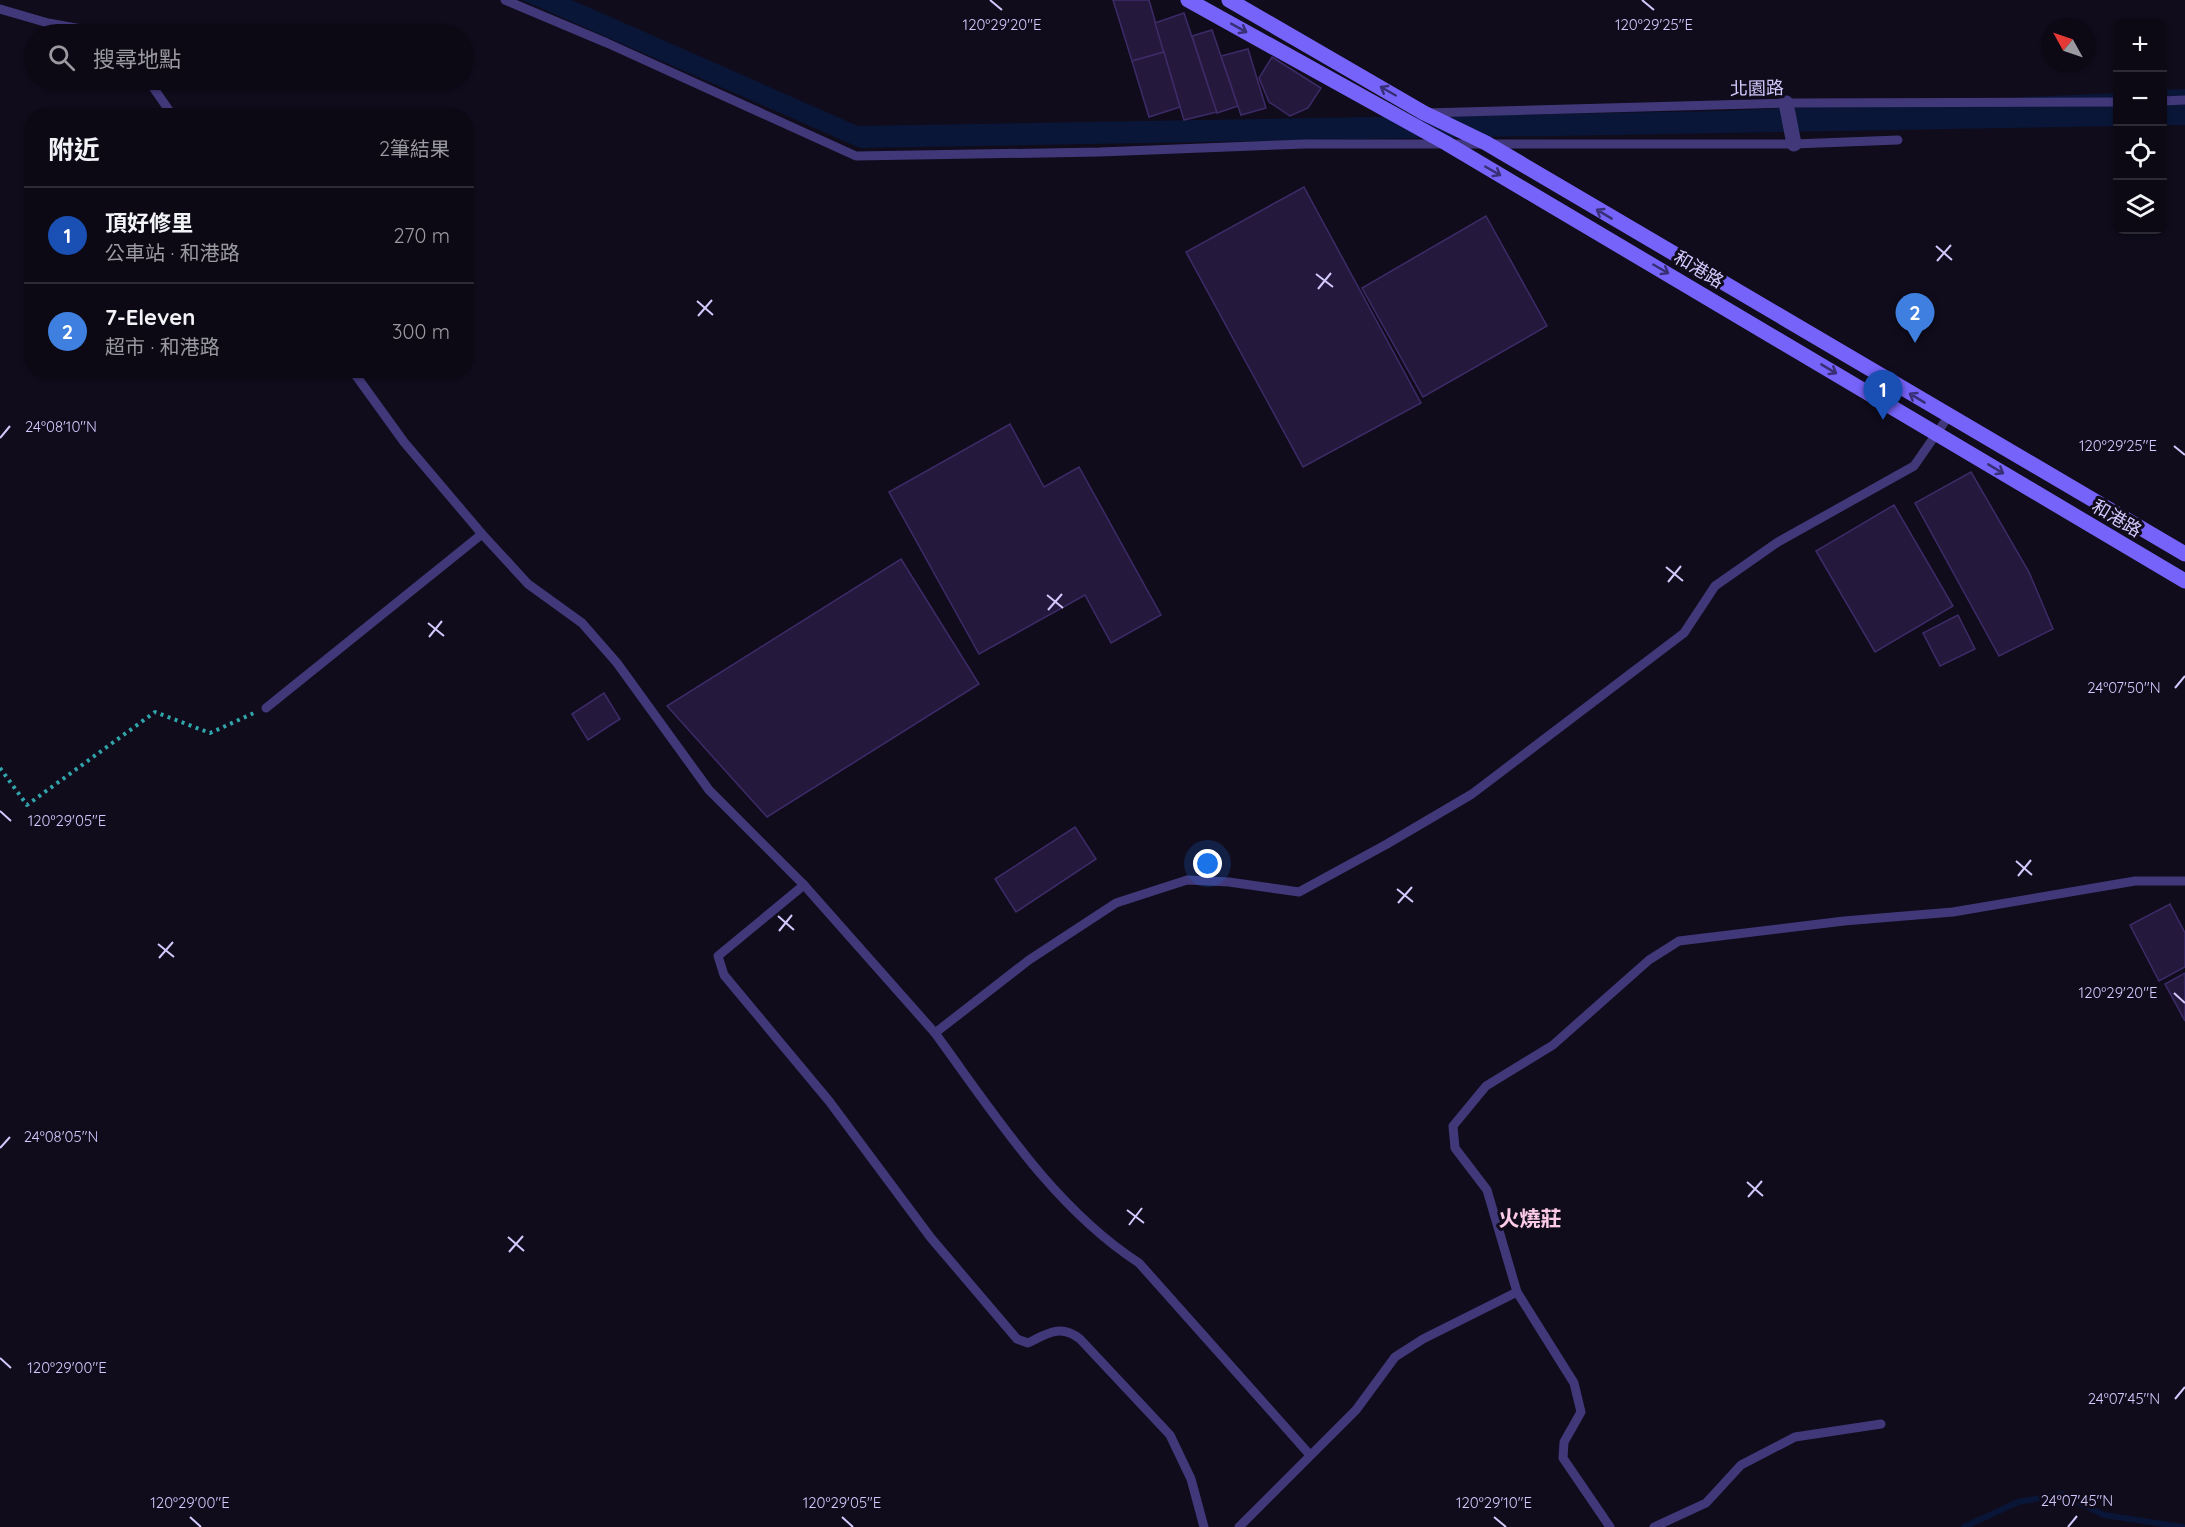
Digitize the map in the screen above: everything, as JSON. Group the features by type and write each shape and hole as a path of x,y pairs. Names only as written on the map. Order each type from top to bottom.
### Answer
{"main road":[{"name":"和港路","path":"1188,0 1446,143 2185,581"},
{"name":"和港路","path":"1229,0 1424,113 1486,144 2185,554"},
{"path":"1747,320 1756,303"}],"street":[{"path":"1786,103 1794,144"}],"lane":[{"path":"505,0 608,43 856,156 1100,152 1305,144 1794,144 1898,140"},
{"path":"0,9 54,24"},
{"path":"155,90 168,108"},
{"path":"2167,101 2185,100"},
{"name":"北園路","path":"1402,118 1424,113 1786,103 2113,102"},
{"path":"358,378 404,442 482,534 528,584 582,623 617,663 709,790 804,885 935,1033 1032,1166 1111,1245 1139,1263 1310,1455"},
{"path":"935,1033 1029,960 1116,903 1187,880 1229,882 1299,891 1387,844 1472,794 1684,633 1715,586 1778,542 1914,466 1948,417"},
{"path":"266,708 482,534"},
{"path":"1610,1527 1563,1458 1564,1442 1581,1412 1574,1383 1517,1292 1487,1190 1455,1148 1453,1126 1486,1086 1553,1045 1649,960 1679,941 1844,921 1953,912 2135,881 2185,881"},
{"path":"804,885 718,957 724,975 828,1101 930,1238 1017,1339 1028,1343 1058,1329 1070,1331 1170,1436 1191,1479 1204,1527"},
{"path":"1239,1527 1356,1410 1395,1357 1423,1339 1517,1292"},
{"path":"1654,1527 1706,1503 1741,1465 1795,1437 1881,1424"}],"path":[{"path":"0,768 27,805 155,712 210,733 266,708"}],"water":[{"path":"522,0 572,0 858,126 1720,111 2113,93 2113,126 860,148"},
{"path":"2185,89 2185,125 2167,125 2167,90"}],"building":[{"path":"1113,0 1149,0 1164,52 1132,61"},
{"path":"1184,13 1217,112 1184,120 1155,23"},
{"path":"1212,30 1238,106 1217,113 1192,36"},
{"path":"1248,49 1266,108 1241,115 1221,56"},
{"path":"1164,52 1180,107 1149,117 1132,61"},
{"path":"1272,57 1321,88 1308,108 1290,116 1269,102 1259,78"},
{"path":"1304,187 1421,403 1303,467 1186,252"},
{"path":"1486,216 1547,326 1423,397 1362,288"},
{"path":"1010,424 1044,487 1079,467 1161,615 1111,643 1085,595 979,654 889,492"},
{"path":"1971,472 2029,572 2053,629 1999,656 1915,503"},
{"path":"1894,505 1953,606 1875,652 1816,551"},
{"path":"901,559 979,684 767,817 667,706"},
{"path":"1958,615 1975,649 1940,666 1923,633"},
{"path":"604,693 620,719 588,740 572,714"},
{"path":"1075,827 1096,859 1016,912 995,879"},
{"path":"2170,904 2185,933 2185,967 2159,981 2130,925"},
{"path":"2185,973 2185,1021 2165,984"}],"waterway":[{"path":"1964,1527 2018,1502 2062,1494 2104,1515 2183,1527"}],"place":[{"name":"7-Eleven","path":"1915,343"},
{"name":"頂好修里","path":"1883,420"}],"district":[{"name":"火燒莊","path":"1530,1218"}]}
